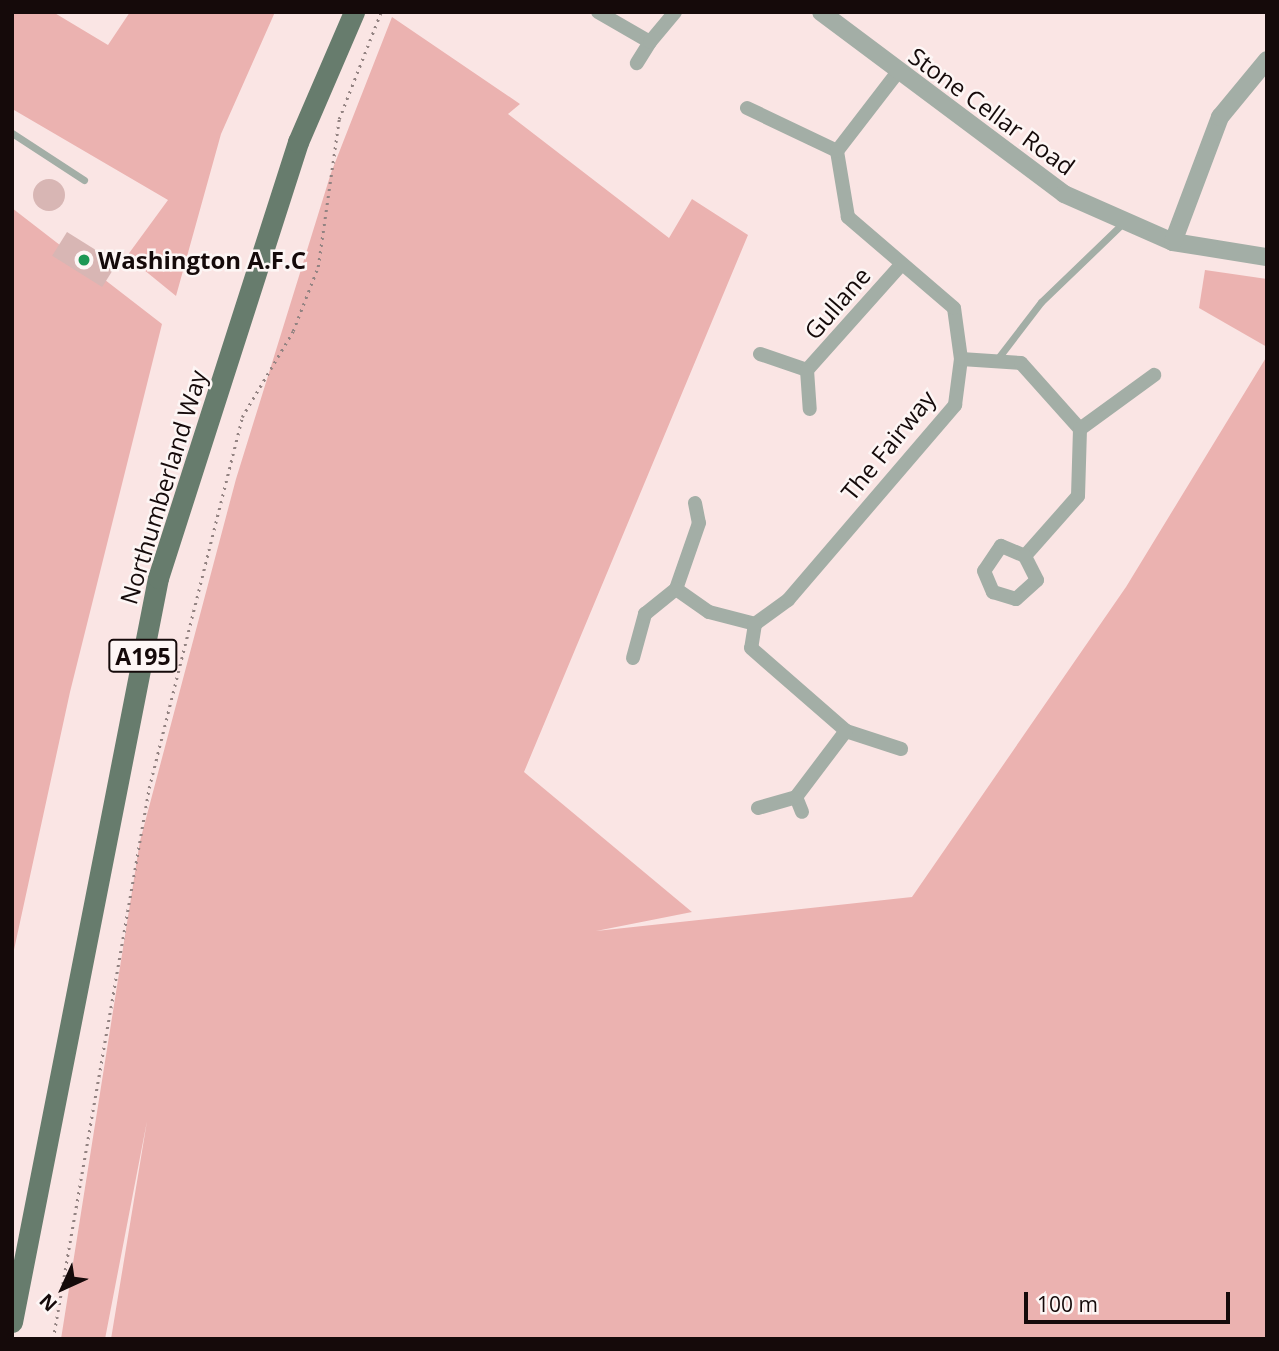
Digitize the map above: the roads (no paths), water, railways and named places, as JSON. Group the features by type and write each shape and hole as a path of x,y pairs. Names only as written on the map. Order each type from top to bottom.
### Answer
{"main road":[{"name":"Northumberland Way","path":"12,1322 158,578 298,142 354,12"}],"street":[{"path":"598,12 650,42"},
{"path":"637,63 650,42 675,12"},
{"name":"Stone Cellar Road","path":"821,12 897,73 1023,167 1122,223 1173,242 1267,257"},
{"path":"1173,242 1220,117 1267,60"},
{"path":"747,108 837,151 897,73"},
{"name":"The Fairway","path":"755,624 788,600 955,405 961,359 954,308 848,217 837,151"},
{"name":"Gullane","path":"810,409 807,370 901,265"},
{"name":"Gullane","path":"760,354 807,370"},
{"path":"961,359 1021,363 1080,429 1078,496 1025,556"},
{"path":"1080,429 1154,375"},
{"path":"633,658 645,614 676,589 699,523 695,503"},
{"path":"676,589 709,612 755,624 751,648 846,731 901,749"},
{"path":"758,807 796,797 846,731"},
{"path":"796,797 802,812"}],"lane":[{"path":"12,133 84,180"},
{"path":"995,362 1041,302 1122,223"}],"place":[{"name":"Washington A.F.C","path":"84,260"}]}
